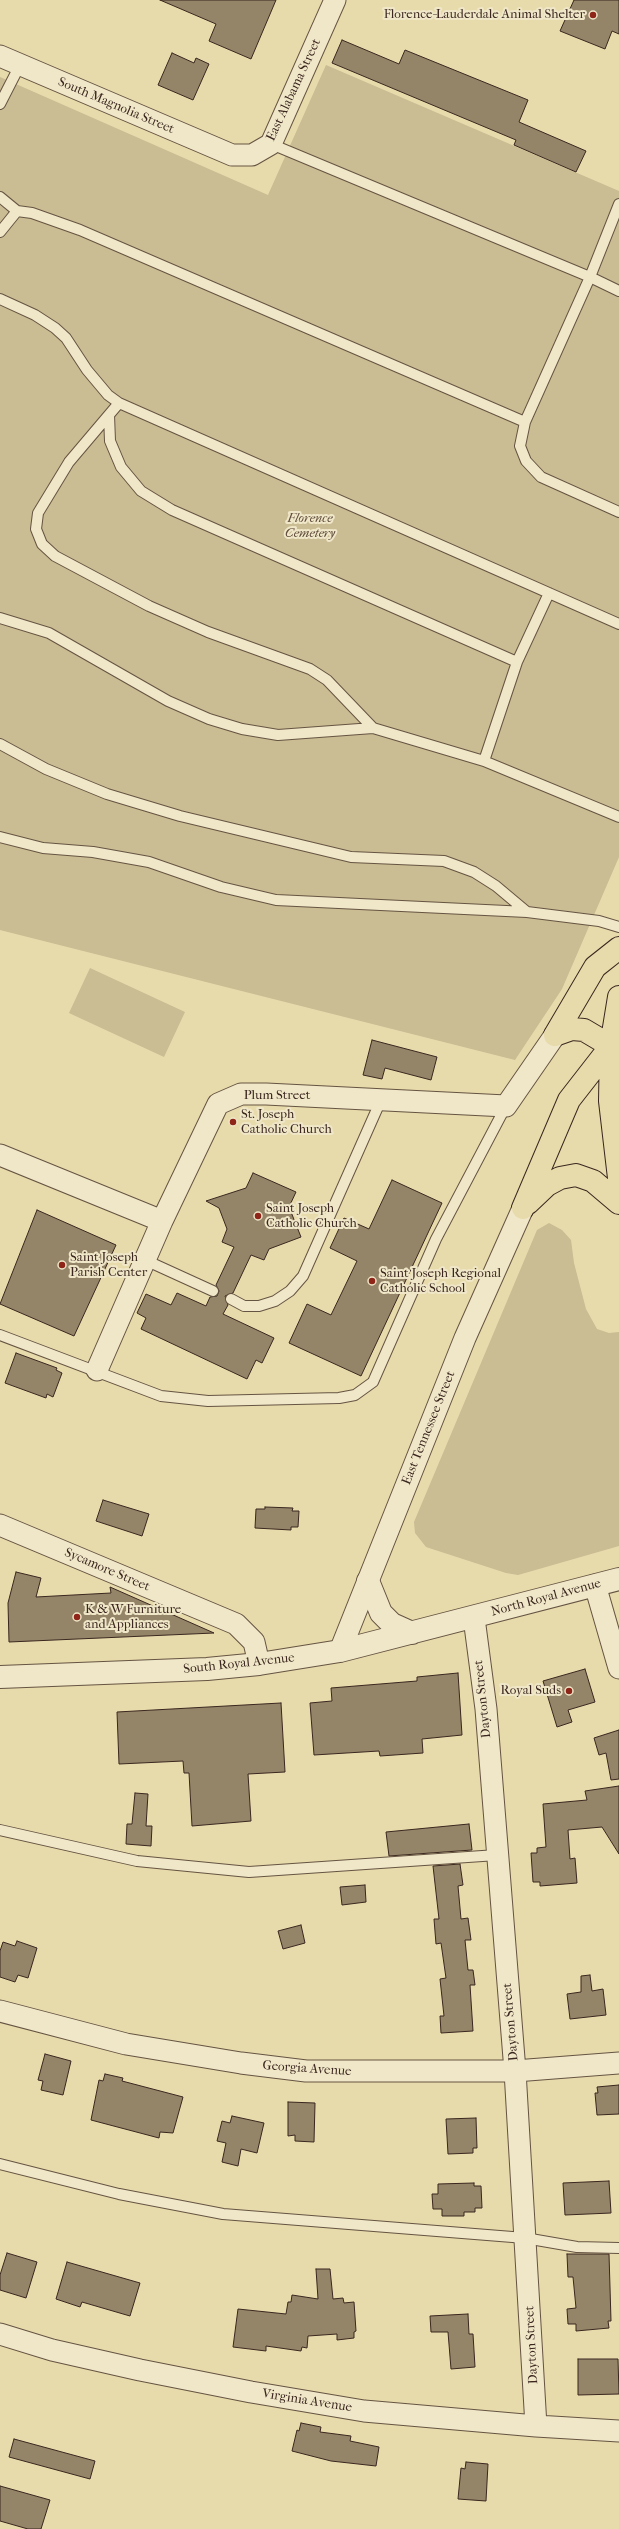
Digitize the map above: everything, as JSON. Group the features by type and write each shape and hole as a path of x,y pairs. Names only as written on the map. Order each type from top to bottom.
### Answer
{"highway":[{"path":"555,1035 595,967 619,948"},
{"path":"619,997 611,1046 610,1101 619,1178"},
{"path":"555,1035 572,1028 584,1030 611,1046"},
{"path":"523,1208 569,1100 611,1046"},
{"path":"523,1208 547,1185 560,1178 576,1175 593,1181 619,1203"}],"street":[{"name":"East Alabama Street","path":"232,155 252,155 271,144 335,0"},
{"name":"South Magnolia Street","path":"0,56 232,155"},
{"path":"506,1106 555,1035"},
{"name":"Plum Street","path":"97,1370 144,1260 218,1104 241,1094 506,1106"},
{"path":"0,1155 162,1221"},
{"name":"East Tennessee Street","path":"340,1651 465,1338 523,1208"},
{"name":"Sycamore Street","path":"0,1525 236,1624 254,1642 259,1664"},
{"name":"North Royal Avenue","path":"474,1618 619,1579"},
{"path":"368,1581 381,1613 392,1624 412,1634"},
{"path":"595,1585 619,1668"},
{"name":"South Royal Avenue","path":"0,1677 206,1669 259,1664 340,1651 474,1618"},
{"name":"Dayton Street","path":"474,1618 486,1709 515,2071 536,2426"},
{"name":"Georgia Avenue","path":"0,2011 126,2044 240,2063 292,2069 352,2072 515,2071 619,2063"},
{"name":"Virginia Avenue","path":"0,2334 52,2350 132,2369 252,2392 364,2411 536,2426 619,2430"}],"lane":[{"path":"0,104 4,85 20,65"},
{"path":"271,144 590,277 619,291"},
{"path":"0,197 17,211 32,213 80,230 525,422"},
{"path":"619,204 590,277 525,422 520,446 526,461 541,476 619,512"},
{"path":"0,232 17,211"},
{"path":"0,299 55,328 66,338 87,370 108,395 119,403 619,624"},
{"path":"119,403 69,462 38,513 36,529 42,544 55,556 149,606 208,632 310,669 327,680 373,728"},
{"path":"109,415 110,441 121,467 141,491 172,510 517,662"},
{"path":"484,760 517,662 549,593"},
{"path":"0,618 49,633 168,701 209,719 242,729 278,735 373,728 484,760 619,817"},
{"path":"0,744 46,769 107,794 180,816 352,857 444,860 474,872 496,886 527,912"},
{"path":"0,837 43,848 93,852 149,862 221,887 276,900 527,912 604,922 619,927"},
{"path":"230,1299 244,1306 259,1306 275,1301 290,1290 303,1276 381,1100"},
{"path":"0,1335 97,1370 161,1396 208,1401 339,1398 355,1395 372,1382 436,1239 506,1106"},
{"path":"144,1260 213,1291"},
{"path":"0,1830 136,1861 249,1872 497,1855"},
{"path":"0,2164 119,2194 223,2214 525,2238 577,2247 619,2248"}],"green space":[{"name":"Florence Cemetery","path":"326,65 619,191 619,857 562,989 515,1060 0,930 0,77 268,195"},
{"path":"90,968 185,1012 164,1057 69,1013"},
{"path":"549,1223 562,1230 571,1240 574,1263 586,1309 597,1329 609,1333 619,1332 619,1546 518,1575 506,1573 426,1547 415,1533 414,1522 537,1230"}],"building":[{"path":"160,0 276,0 251,59 209,41 216,24"},
{"name":"Florence-Lauderdale Animal Shelter","path":"574,0 619,0 619,34 612,31 605,49 560,31"},
{"path":"342,40 399,64 405,50 528,100 519,122 586,151 576,172 514,145 516,140 332,63"},
{"path":"172,53 194,63 196,58 209,64 193,100 158,85"},
{"path":"372,1040 437,1057 431,1080 385,1068 382,1079 363,1075"},
{"path":"253,1173 296,1192 289,1207 301,1237 269,1249 264,1260 251,1255 233,1293 225,1296 228,1305 223,1314 274,1338 262,1363 256,1360 247,1379 141,1329 146,1318 137,1313 146,1294 171,1305 177,1293 206,1306 210,1297 217,1296 219,1291 216,1285 234,1247 222,1242 227,1229 219,1208 206,1201 246,1188"},
{"path":"392,1180 442,1203 361,1376 289,1343 307,1304 331,1315 357,1261 330,1248 344,1218 369,1229"},
{"name":"Saint Joseph Parish Center","path":"37,1210 116,1245 74,1336 0,1304"},
{"path":"16,1353 57,1368 56,1370 62,1373 53,1397 47,1394 46,1398 5,1383"},
{"path":"103,1500 149,1514 142,1536 96,1521"},
{"path":"265,1507 293,1508 292,1511 299,1511 298,1527 291,1527 291,1530 255,1528 256,1509 265,1509"},
{"path":"16,1572 41,1578 36,1597 111,1593 110,1587 214,1633 9,1642 8,1603"},
{"name":"Royal Suds","path":"585,1669 595,1702 568,1710 572,1722 557,1727 543,1681"},
{"path":"458,1673 462,1735 422,1739 423,1753 380,1756 379,1751 314,1755 310,1703 332,1701 331,1688 417,1681 417,1677"},
{"path":"281,1703 285,1772 248,1774 251,1821 192,1826 189,1773 184,1773 183,1761 119,1764 117,1712"},
{"path":"619,1730 619,1779 611,1780 606,1753 599,1755 594,1738"},
{"path":"619,1786 619,1854 602,1827 568,1830 570,1859 575,1858 577,1883 540,1886 540,1882 533,1882 531,1853 537,1853 537,1848 546,1847 543,1804 587,1800 585,1791"},
{"path":"135,1793 148,1794 146,1826 152,1826 151,1846 126,1844 127,1824 132,1824"},
{"path":"469,1824 472,1850 389,1856 386,1832"},
{"path":"460,1864 463,1885 458,1886 461,1919 468,1918 471,1940 465,1940 468,1970 473,1970 475,1985 470,1985 473,2031 441,2033 440,2016 444,2016 440,1979 446,1978 441,1943 436,1944 434,1919 439,1919 433,1866"},
{"path":"365,1885 366,1902 342,1905 340,1887"},
{"path":"301,1925 305,1943 283,1949 278,1931"},
{"path":"17,1941 37,1948 28,1978 18,1975 15,1982 0,1977 0,1951 3,1942 15,1946"},
{"path":"590,1975 592,1991 603,1989 606,2015 570,2019 567,1994 581,1992 581,1976"},
{"path":"45,2054 71,2061 63,2095 41,2090 43,2081 38,2080"},
{"path":"105,2074 123,2078 122,2081 183,2097 173,2133 160,2132 159,2138 91,2120 99,2080 103,2081"},
{"path":"619,2085 619,2114 597,2115 595,2093 598,2093 597,2087"},
{"path":"288,2102 315,2103 314,2142 295,2141 295,2135 288,2136"},
{"path":"232,2116 264,2123 257,2153 241,2149 238,2166 222,2162 226,2143 217,2141 222,2121 230,2123"},
{"path":"476,2118 477,2148 473,2148 473,2153 448,2154 446,2119"},
{"path":"609,2181 611,2213 565,2215 563,2183"},
{"path":"474,2183 474,2186 481,2186 482,2208 475,2208 475,2212 464,2212 464,2216 442,2216 442,2209 433,2209 432,2194 438,2194 438,2184"},
{"path":"7,2253 37,2262 26,2298 0,2290 0,2275"},
{"path":"567,2254 609,2254 611,2321 608,2321 609,2328 576,2331 576,2324 568,2324 567,2309 576,2308 573,2277 568,2277"},
{"path":"67,2262 140,2283 130,2316 82,2302 80,2307 56,2299"},
{"path":"316,2269 330,2269 333,2299 343,2298 344,2303 354,2302 356,2331 354,2332 354,2338 337,2340 337,2334 308,2336 307,2348 302,2347 301,2351 266,2346 266,2351 233,2347 238,2309 286,2314 288,2302 291,2302 292,2295 318,2299"},
{"path":"468,2314 469,2334 473,2334 475,2367 451,2369 448,2332 431,2332 430,2316"},
{"path":"578,2359 618,2359 619,2394 578,2395"},
{"path":"301,2423 321,2427 320,2432 351,2436 350,2441 379,2447 376,2466 331,2461 292,2451 297,2430 299,2431"},
{"path":"14,2439 95,2461 90,2479 9,2457"},
{"path":"466,2462 488,2464 486,2501 458,2499 461,2468 465,2469"},
{"path":"0,2486 50,2500 41,2529 28,2529 0,2521"}],"place":[{"name":"Florence-Lauderdale Animal Shelter","path":"593,15"},
{"name":"St. Joseph Catholic Church","path":"233,1122"},
{"name":"Saint Joseph Catholic Church","path":"258,1216"},
{"name":"Saint Joseph Parish Center","path":"62,1265"},
{"name":"Saint Joseph Regional Catholic School","path":"372,1281"},
{"name":"K & W Furniture and Appliances","path":"77,1617"},
{"name":"Royal Suds","path":"569,1691"}]}
